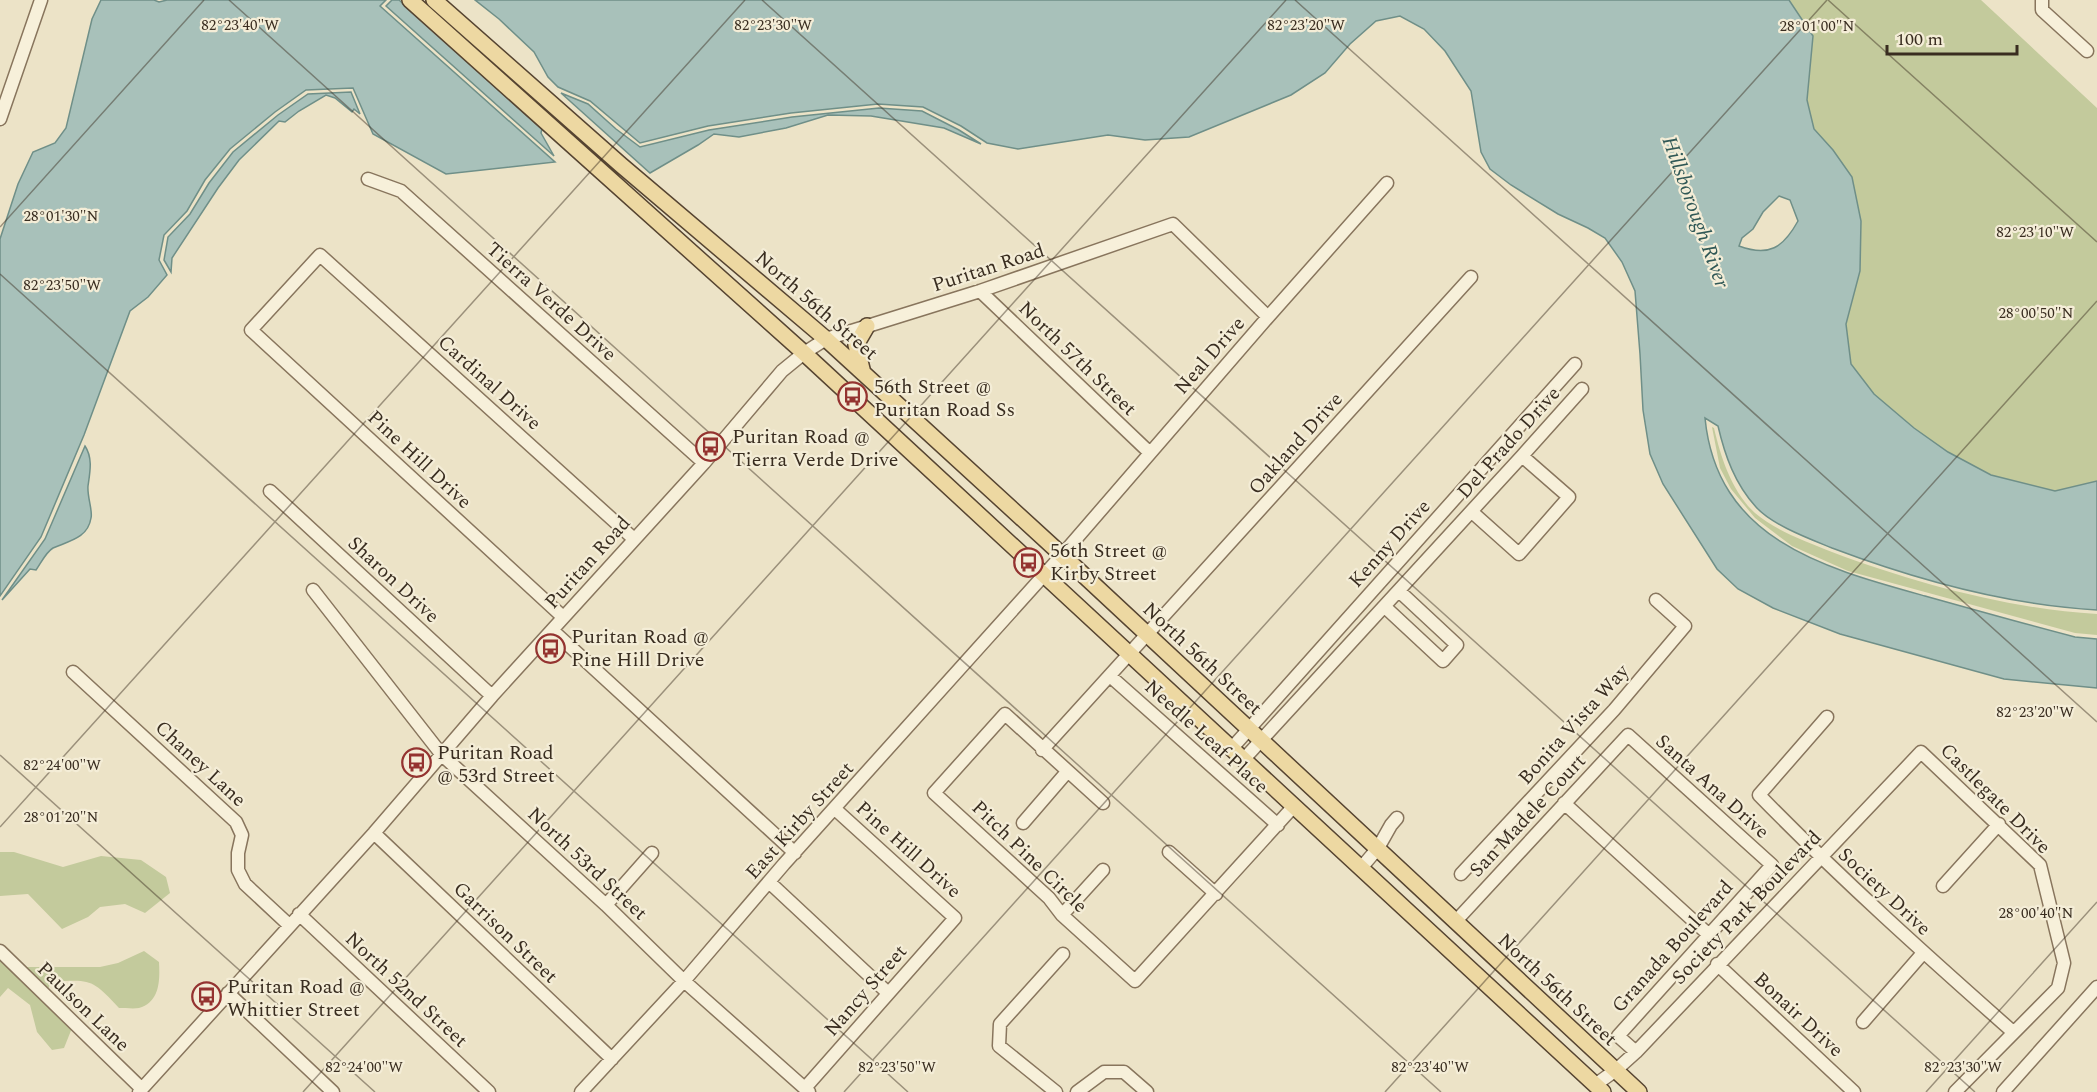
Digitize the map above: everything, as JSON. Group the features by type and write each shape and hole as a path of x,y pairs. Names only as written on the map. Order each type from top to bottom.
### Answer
{"main road":[{"path":"411,0 804,353 1599,1089"},
{"name":"North 56th Street","path":"434,0 652,192 826,339 1062,555 1639,1092"},
{"path":"640,206 652,192"},
{"path":"863,373 856,345 867,326"},
{"path":"942,480 959,461"}],"street":[{"path":"0,119 41,0"},
{"path":"2042,0 2042,10 2087,51"},
{"name":"Tierra Verde Drive","path":"368,179 401,191 704,463"},
{"name":"Neal Drive","path":"1062,555 1268,317 1388,183"},
{"name":"Puritan Road","path":"140,1090 374,833 492,696 704,463 782,371 804,353 826,339 980,291 1173,224 1268,317"},
{"name":"Pine Hill Drive","path":"320,255 251,330 563,617"},
{"name":"Cardinal Drive","path":"320,255 634,539"},
{"name":"Oakland Drive","path":"1130,653 1471,277"},
{"name":"North 57th Street","path":"980,291 1150,453"},
{"name":"Kenny Drive","path":"1232,748 1575,363"},
{"name":"Del Prado Drive","path":"1244,759 1582,389"},
{"path":"1472,512 1519,554 1569,497 1522,456"},
{"name":"Sharon Drive","path":"270,491 492,696"},
{"name":"East Kirby Street","path":"581,1092 684,981 795,852 1062,555"},
{"name":"North 53rd Street","path":"314,590 442,755 606,905 684,981 807,1090"},
{"path":"1385,607 1443,661 1457,645 1399,591"},
{"name":"Bonita Vista Way","path":"1461,874 1614,710 1685,626 1656,600"},
{"path":"552,630 795,852"},
{"path":"1103,803 1042,750 1130,653"},
{"name":"Chaney Lane","path":"73,672 236,822 242,836 238,853 238,870 245,884 289,925"},
{"name":"Needle Leaf Place","path":"1110,676 1278,825"},
{"name":"Pitch Pine Circle","path":"1042,750 1005,714 934,792 1049,898 1062,915 1135,981 1294,806"},
{"name":"Society Drive","path":"1827,717 1758,795 1820,857 1923,953 2013,1032"},
{"name":"San Madele Court","path":"1455,922 1628,735"},
{"name":"Santa Ana Drive","path":"1628,735 1772,865"},
{"name":"Society Park Boulevard","path":"1599,1089 1920,752"},
{"name":"Castlegate Drive","path":"1920,752 2040,865 2064,963 2058,988 1955,1092"},
{"path":"1023,823 1067,772"},
{"path":"1564,803 1708,934"},
{"name":"Pine Hill Drive","path":"836,809 955,918"},
{"path":"1361,868 1378,848 1397,818"},
{"path":"1943,886 1999,824"},
{"name":"Garrison Street","path":"374,833 612,1059"},
{"path":"1170,852 1216,894"},
{"path":"606,905 652,853"},
{"name":"Granada Boulevard","path":"1636,1052 1618,1036 1772,865"},
{"path":"1062,915 1104,870"},
{"path":"769,882 888,993"},
{"name":"North 52nd Street","path":"299,914 489,1092"},
{"name":"Nancy Street","path":"807,1090 888,993 955,918"},
{"name":"Paulson Lane","path":"0,951 140,1090"},
{"path":"1863,1022 1923,953"},
{"path":"1056,1092 999,1046 1000,1024 1063,954"},
{"name":"Bonair Drive","path":"1717,964 1854,1092"},
{"path":"2003,1092 2097,987"},
{"path":"228,993 333,1092"},
{"path":"1077,1092 1104,1072 1124,1072 1147,1092"}],"green space":[{"path":"1789,0 1981,0 2097,108 2097,481 2055,491 1991,475 1948,452 1914,428 1874,394 1851,364 1846,324 1860,271 1861,221 1851,177 1833,150 1814,130 1807,100 1813,36"},
{"path":"1712,427 1729,474 1740,495 1755,513 1782,531 1863,563 1963,593 2030,607 2097,614 2097,635 2075,633 1848,571 1792,546 1755,518 1731,489 1720,468"},
{"path":"0,852 14,852 63,867 101,856 141,860 166,877 170,893 145,913 125,904 100,907 88,917 62,929 28,894 0,896"},
{"path":"144,951 159,962 159,983 151,1001 137,1008 119,1008 103,991 83,981 51,982 47,992 20,967 100,967 118,963"},
{"path":"0,958 72,1028 64,1048 52,1050 37,1032 30,1005 8,988 0,997"}],"water":[{"path":"101,0 154,0 159,2 167,0 386,0 380,6 555,162 446,174 373,134 353,88 306,90 275,112 230,149 205,180 187,211 164,235 159,260 167,275 148,297 130,311 84,435 41,537 0,596 0,239 18,184 33,152 55,143 66,128 92,19"},
{"path":"392,0 399,0 542,129 541,133 554,156 386,6"},
{"name":"Hillsborough River","path":"475,0 1789,0 1813,36 1807,100 1814,129 1833,150 1852,177 1861,221 1860,271 1846,324 1851,364 1874,394 1914,428 1948,452 1991,475 2055,491 2097,481 2097,610 2030,603 1962,589 1895,570 1792,531 1763,514 1742,489 1724,448 1718,426 1705,418 1714,460 1730,493 1753,521 1782,542 1814,560 1850,574 1925,596 2075,637 2097,639 2097,688 2004,679 1840,634 1773,608 1738,589 1717,569 1663,484 1650,454 1643,410 1635,291 1622,262 1605,238 1558,214 1490,169 1481,152 1471,91 1445,51 1424,29 1400,16 1376,21 1350,44 1325,73 1291,95 1189,137 1145,140 1108,135 1018,149 987,143 961,126 923,107 878,104 791,113 708,126 640,143 590,101 558,87 548,77 534,52","holes":["1779,196 1790,200 1798,221 1781,244 1759,251 1739,246 1742,238 1753,229 1763,212"]},
{"path":"351,92 360,114 354,109 352,112 335,98 326,95 285,122 279,121 239,160 172,258 171,272 164,260 168,237 190,214 209,183 233,152 308,94"},
{"path":"561,93 588,104 640,147 709,130 792,117 879,108 922,111 981,144 944,128 871,116 828,115 786,128 739,137 714,134 650,173"},
{"path":"85,446 90,460 88,490 91,515 89,525 77,538 50,550 36,570 30,569 2,600 45,539"}],"place":[{"name":"56th Street @ Puritan Road Ss","path":"853,397"},
{"name":"Puritan Road @ Tierra Verde Drive","path":"711,447"},
{"name":"56th Street @ Kirby Street","path":"1029,562"},
{"name":"Puritan Road @ Pine Hill Drive","path":"550,648"},
{"name":"Puritan Road @ 53rd Street","path":"416,763"},
{"name":"Puritan Road @ Whittier Street","path":"206,997"}]}
